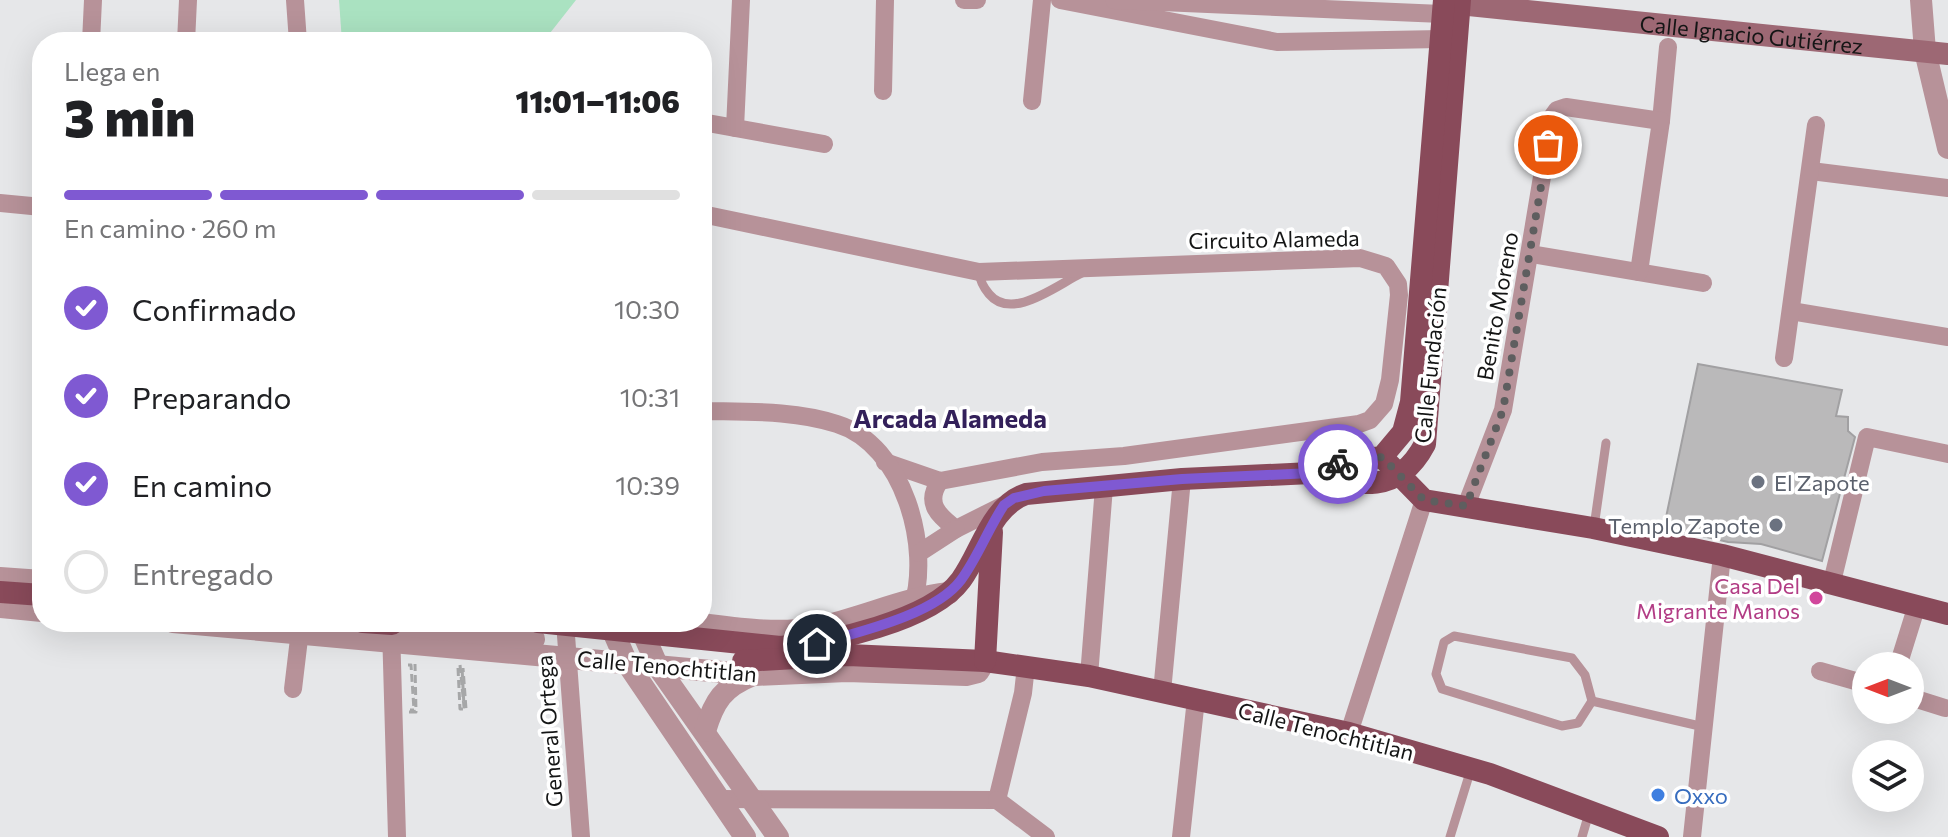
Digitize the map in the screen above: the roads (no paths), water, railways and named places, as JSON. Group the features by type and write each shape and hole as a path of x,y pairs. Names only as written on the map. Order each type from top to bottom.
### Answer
{"main road":[{"name":"Calle Ignacio Gutiérrez","path":"1450,12 1536,5 1948,54"},
{"name":"Calle Fundación","path":"1400,477 1415,464 1425,444 1451,135 1450,12"},
{"name":"Calle Fundación","path":"1311,473 1345,462 1382,457 1403,432 1411,402 1450,12"},
{"path":"1382,457 1424,500 1593,528 1722,555 1948,614"},
{"path":"747,660 780,647 817,644 955,587 1004,505 1026,494 1182,479 1311,473 1345,482 1378,483 1400,477"},
{"path":"985,661 992,527"},
{"path":"0,592 32,594"},
{"name":"Calle Tenochtitlan","path":"593,632 747,660 848,655 985,661 1089,676 1349,733 1471,769 1658,837"}],"street":[{"path":"91,32 93,0"},
{"path":"186,32 188,0"},
{"path":"295,0 297,32"},
{"path":"735,128 741,0"},
{"path":"883,91 885,0"},
{"path":"964,0 977,0"},
{"path":"1032,101 1042,0"},
{"path":"1060,0 1450,12"},
{"path":"1921,0 1925,51 1948,148"},
{"path":"1119,4 1277,42 1450,12"},
{"path":"1639,272 1661,121 1668,47"},
{"name":"Benito Moreno","path":"1466,506 1503,410 1552,117 1557,110 1566,107 1661,121"},
{"path":"712,124 824,144"},
{"path":"1784,358 1816,125"},
{"path":"1811,171 1948,188"},
{"path":"0,203 32,206"},
{"name":"Circuito Alameda","path":"712,216 979,272 1360,258 1386,266 1398,284 1384,404 1370,420 1345,427 1124,456 1042,462 940,481 885,462"},
{"path":"1531,254 1703,283"},
{"path":"1791,311 1948,337"},
{"name":"Circuito Alameda","path":"712,411 762,413 837,423 868,442 885,462 911,510 919,553 913,605"},
{"path":"1832,582 1867,437 1948,454"},
{"path":"1162,692 1182,479"},
{"path":"940,481 934,492 933,505 939,516 956,529"},
{"path":"1089,676 1104,487"},
{"path":"1349,733 1424,500"},
{"path":"919,553 956,529 1004,505"},
{"path":"1692,837 1722,555"},
{"path":"0,564 32,566"},
{"path":"0,578 32,580"},
{"path":"955,587 977,591 988,606"},
{"name":"Calle Tenochtitlan","path":"712,624 793,631 913,605"},
{"path":"1902,652 1917,605"},
{"path":"0,607 32,610"},
{"path":"293,689 300,632"},
{"path":"392,632 397,837"},
{"name":"Calle Tenochtitlan","path":"411,632 567,657 658,667 747,660"},
{"name":"Calle Tenochtitlan","path":"426,632 747,660"},
{"name":"General Ortega","path":"566,632 581,837"},
{"path":"613,632 627,663 745,837"},
{"path":"642,632 658,667 778,837"},
{"path":"705,731 713,704 747,660"},
{"path":"997,800 1023,693 1026,666"},
{"path":"1820,671 1852,680"},
{"path":"1181,837 1196,699"},
{"path":"1924,701 1945,708"},
{"path":"719,799 997,800 1046,837"}],"lane":[{"path":"979,272 980,281 992,298 1003,304 1019,305 1092,269"},
{"path":"1593,528 1606,443"},
{"path":"1454,636 1572,658 1585,675 1592,701 1578,723 1562,726 1442,689 1436,674 1444,642 1454,636"},
{"path":"1592,701 1704,727"},
{"path":"1450,837 1471,769"},
{"path":"1582,837 1590,811"}],"place":[{"name":"El Zapote","path":"1758,482"},
{"name":"Templo Zapote","path":"1776,525"},
{"name":"Casa Del Migrante Manos","path":"1816,598"},
{"name":"Oxxo","path":"1658,795"}],"district":[{"name":"Arcada Alameda","path":"950,417"}]}
